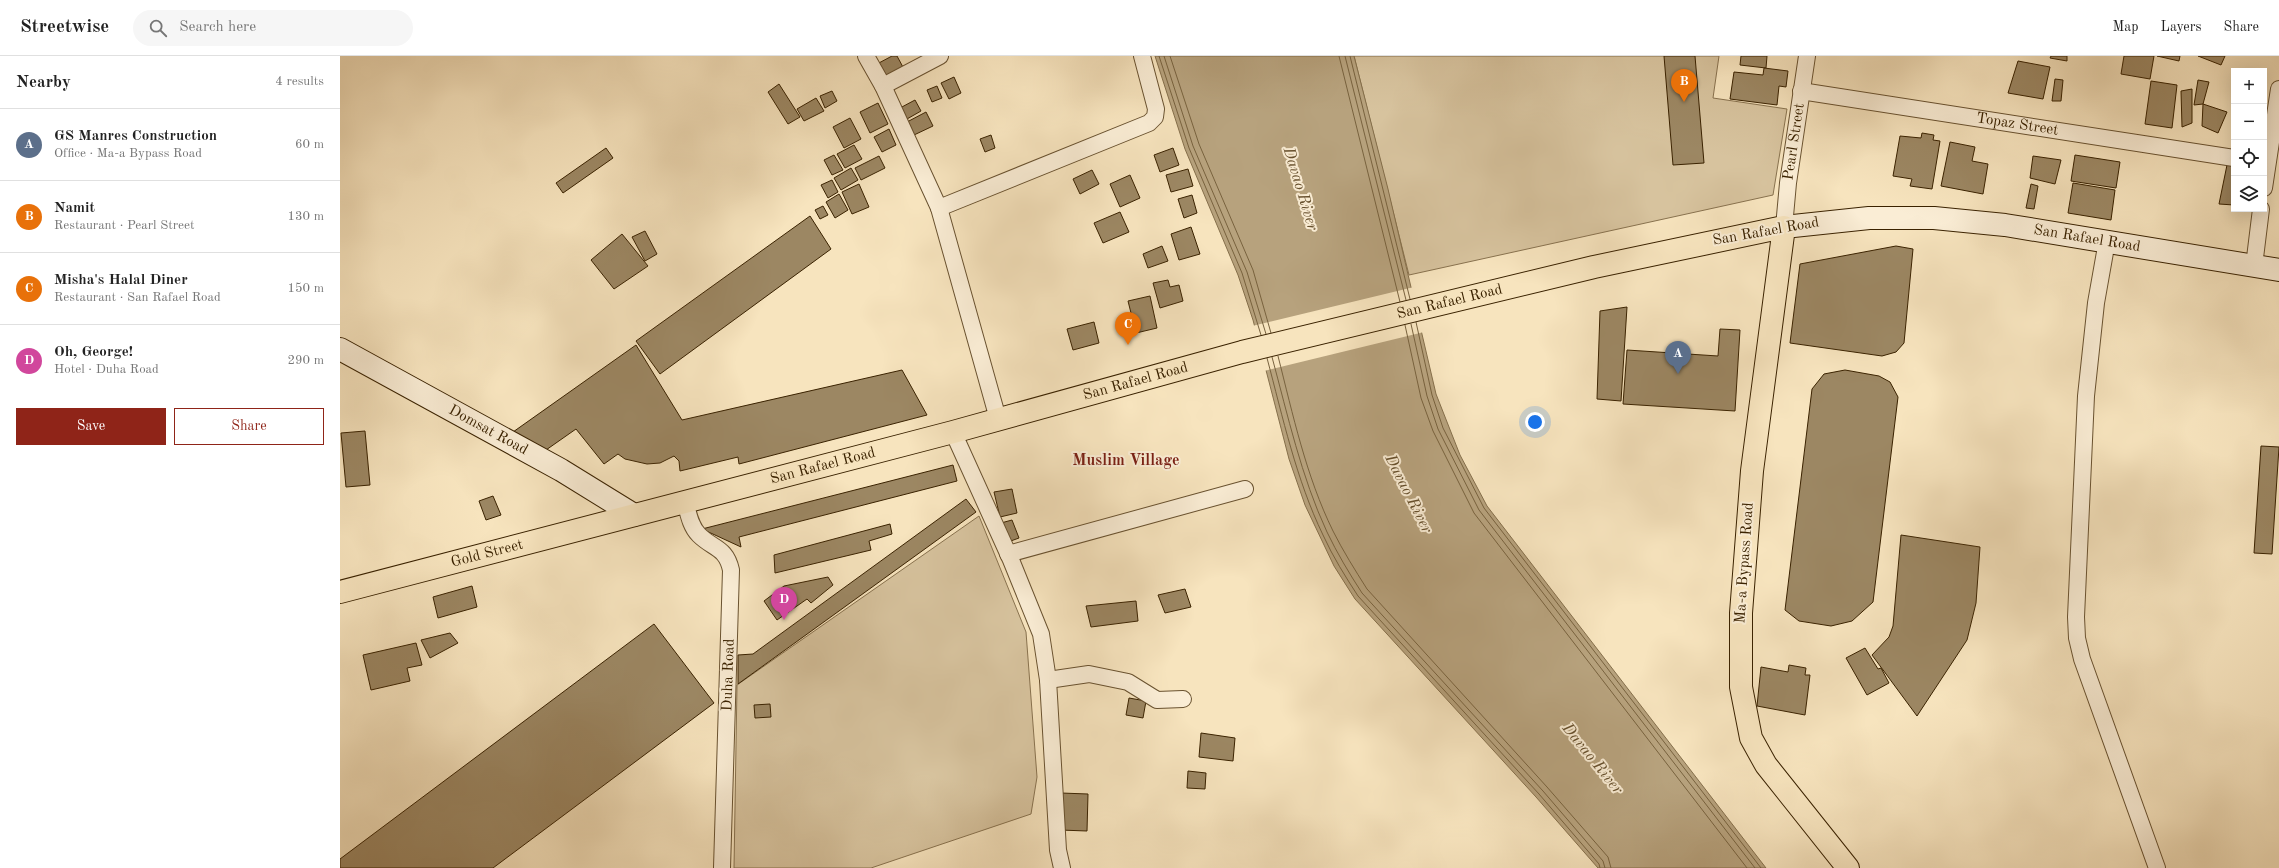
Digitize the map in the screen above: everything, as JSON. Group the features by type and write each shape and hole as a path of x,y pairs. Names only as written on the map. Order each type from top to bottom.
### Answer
{"main road":[{"name":"San Rafael Road","path":"634,514 953,432 1242,352 1668,250 1784,227 1869,218 1934,218 2006,225 2279,270"},
{"name":"Ma-a Bypass Road","path":"1784,227 1752,471 1741,614 1741,687 1751,738 1766,765 1848,868"},
{"name":"Domsat Road","path":"340,349 561,470 634,514"},
{"name":"Gold Street","path":"340,592 634,514"}],"street":[{"path":"866,56 883,86 939,208 998,419"},
{"path":"883,86 940,56"},
{"path":"939,208 1149,123 1155,117 1156,109 1142,56"},
{"name":"Pearl Street","path":"1784,227 1801,91 1807,56"},
{"path":"2267,176 2270,164 2279,89"},
{"name":"Topaz Street","path":"1801,91 2231,158"},
{"path":"2254,266 2261,212"},
{"path":"2107,241 2096,302 2086,396 2076,618 2077,638 2089,680 2157,868"},
{"path":"953,432 1008,554 1041,634 1048,680 1058,850 1062,868"},
{"path":"1008,554 1245,489"},
{"name":"Duha Road","path":"686,501 694,528 700,536 724,553 730,561 731,570 722,868"},
{"path":"1048,680 1090,674 1128,682 1157,700 1183,699"}],"shaded area":[{"path":"1354,56 1719,56 1713,98 1787,109 1773,195 1409,275"},
{"path":"979,516 1026,632 1037,777 1031,814 871,868 734,868 737,685"}],"water":[{"name":"Davao River","path":"1155,56 1354,56 1388,189 1436,394 1460,455 1487,506 1766,868 1598,868 1536,797 1355,599 1334,566 1305,505 1289,459 1253,320 1238,275 1185,149"}],"pier":[{"path":"1414,287 1424,332 1264,371 1252,326"}],"building":[{"path":"892,56 897,56 904,69 885,79 877,64"},
{"path":"1664,56 1695,56 1704,163 1673,165"},
{"path":"1741,56 1767,56 1766,68 1740,65"},
{"path":"2051,56 2067,56 2067,61 2050,58"},
{"path":"2124,56 2154,56 2150,79 2121,74"},
{"path":"2157,56 2180,56 2179,61"},
{"path":"2198,56 2225,56 2221,65"},
{"path":"2018,61 2050,67 2043,99 2008,93"},
{"path":"1764,68 1788,71 1786,87 1779,86 1777,105 1730,99 1734,72 1763,75"},
{"path":"954,77 961,93 949,99 941,83"},
{"path":"2055,79 2063,80 2061,101 2052,101"},
{"path":"2198,80 2209,82 2203,104 2194,105"},
{"path":"2151,81 2177,85 2172,128 2145,124"},
{"path":"779,84 800,117 788,124 768,92"},
{"path":"937,86 942,98 932,102 927,90"},
{"path":"2192,89 2192,123 2182,127 2181,91"},
{"path":"832,91 837,101 825,108 820,96"},
{"path":"816,98 824,111 804,121 797,109"},
{"path":"915,100 921,111 907,119 900,108"},
{"path":"878,103 888,124 870,133 860,112"},
{"path":"2203,104 2227,112 2218,133 2202,126"},
{"path":"926,112 933,126 914,135 907,122"},
{"path":"850,118 861,139 844,148 833,127"},
{"path":"889,129 896,145 882,152 874,137"},
{"path":"1922,133 1934,135 1933,140 1940,141 1932,189 1910,186 1912,179 1893,176 1900,136 1921,138"},
{"path":"991,135 995,148 985,152 980,139"},
{"path":"1950,142 1975,147 1972,161 1988,164 1983,194 1941,186"},
{"path":"854,145 862,159 845,168 837,154"},
{"path":"606,148 613,158 563,193 556,183"},
{"path":"1173,148 1179,165 1160,172 1154,155"},
{"path":"834,155 843,170 832,175 824,160"},
{"path":"2075,155 2120,162 2116,188 2071,181"},
{"path":"879,156 885,168 861,180 855,168"},
{"path":"2033,156 2061,160 2055,184 2030,178"},
{"path":"2227,165 2231,166 2231,205 2219,204"},
{"path":"851,168 858,180 841,190 834,178"},
{"path":"1188,169 1193,186 1171,192 1166,175"},
{"path":"1092,170 1099,184 1080,194 1073,179"},
{"path":"1130,175 1140,198 1120,207 1110,184"},
{"path":"832,180 838,192 828,198 821,185"},
{"path":"2073,183 2115,190 2111,220 2068,213"},
{"path":"859,184 869,207 852,214 842,192"},
{"path":"2031,184 2038,186 2034,209 2026,208"},
{"path":"839,194 848,210 835,218 826,202"},
{"path":"1192,195 1197,213 1184,218 1178,199"},
{"path":"823,206 828,215 820,219 815,210"},
{"path":"1120,212 1129,232 1103,243 1094,223"},
{"path":"810,216 831,249 660,374 636,341"},
{"path":"1191,227 1200,254 1179,260 1171,234"},
{"path":"645,231 657,254 645,261 632,237"},
{"path":"622,234 648,266 614,289 591,260"},
{"path":"1162,246 1168,261 1148,268 1143,254"},
{"path":"1896,246 1913,249 1904,343 1896,352 1882,356 1790,343 1800,264"},
{"path":"1168,280 1170,287 1179,285 1183,301 1160,308 1153,283"},
{"path":"1150,296 1157,328 1136,333 1128,301"},
{"path":"1627,307 1621,401 1597,399 1600,311"},
{"path":"1094,322 1099,343 1073,350 1067,329"},
{"path":"1720,329 1740,330 1735,411 1623,404 1627,350 1718,356"},
{"path":"636,345 682,420 902,370 927,415 739,464 738,457 680,471 679,461 674,456 660,463 647,464 625,459 618,454 604,464 576,429 546,450 513,432"},
{"path":"1845,370 1879,376 1890,382 1898,397 1873,602 1852,621 1831,626 1799,621 1785,610 1812,389 1824,374"},
{"path":"365,431 370,485 346,487 341,433"},
{"path":"2261,446 2279,447 2272,554 2254,553"},
{"path":"953,465 957,481 739,537 741,547 702,529"},
{"path":"1012,489 1017,513 1000,517 994,492"},
{"path":"493,496 501,515 486,520 479,501"},
{"path":"966,499 976,512 738,684 738,655 753,654"},
{"path":"1012,520 1019,538 1008,542 1001,523"},
{"path":"890,524 892,534 869,541 871,550 775,573 774,555"},
{"path":"1901,535 1980,547 1976,603 1967,640 1917,716 1872,655 1889,637 1893,626"},
{"path":"828,577 833,585 811,603 807,599 777,620 764,601 784,586"},
{"path":"472,586 477,607 438,618 433,597"},
{"path":"1185,589 1191,607 1165,613 1158,595"},
{"path":"1136,601 1138,621 1091,627 1086,606"},
{"path":"654,624 714,703 493,868 340,868 340,859"},
{"path":"450,633 458,643 430,658 421,640"},
{"path":"416,643 422,665 407,668 410,681 371,690 363,655"},
{"path":"1865,648 1878,669 1881,668 1889,683 1867,695 1846,658"},
{"path":"1789,665 1806,668 1805,675 1810,675 1805,715 1757,706 1761,667 1788,672"},
{"path":"1129,698 1146,701 1143,718 1126,715"},
{"path":"770,704 771,717 755,718 754,705"},
{"path":"1201,733 1235,738 1233,761 1199,757"},
{"path":"1188,771 1206,773 1205,789 1187,788"},
{"path":"1061,793 1088,794 1087,831 1060,830"}],"place":[{"name":"Namit","path":"1684,102"},
{"name":"Misha's Halal Diner","path":"1128,345"},
{"name":"GS Manres Construction","path":"1678,374"},
{"name":"Oh, George!","path":"784,620"}],"district":[{"name":"Muslim Village","path":"1126,461"}]}
